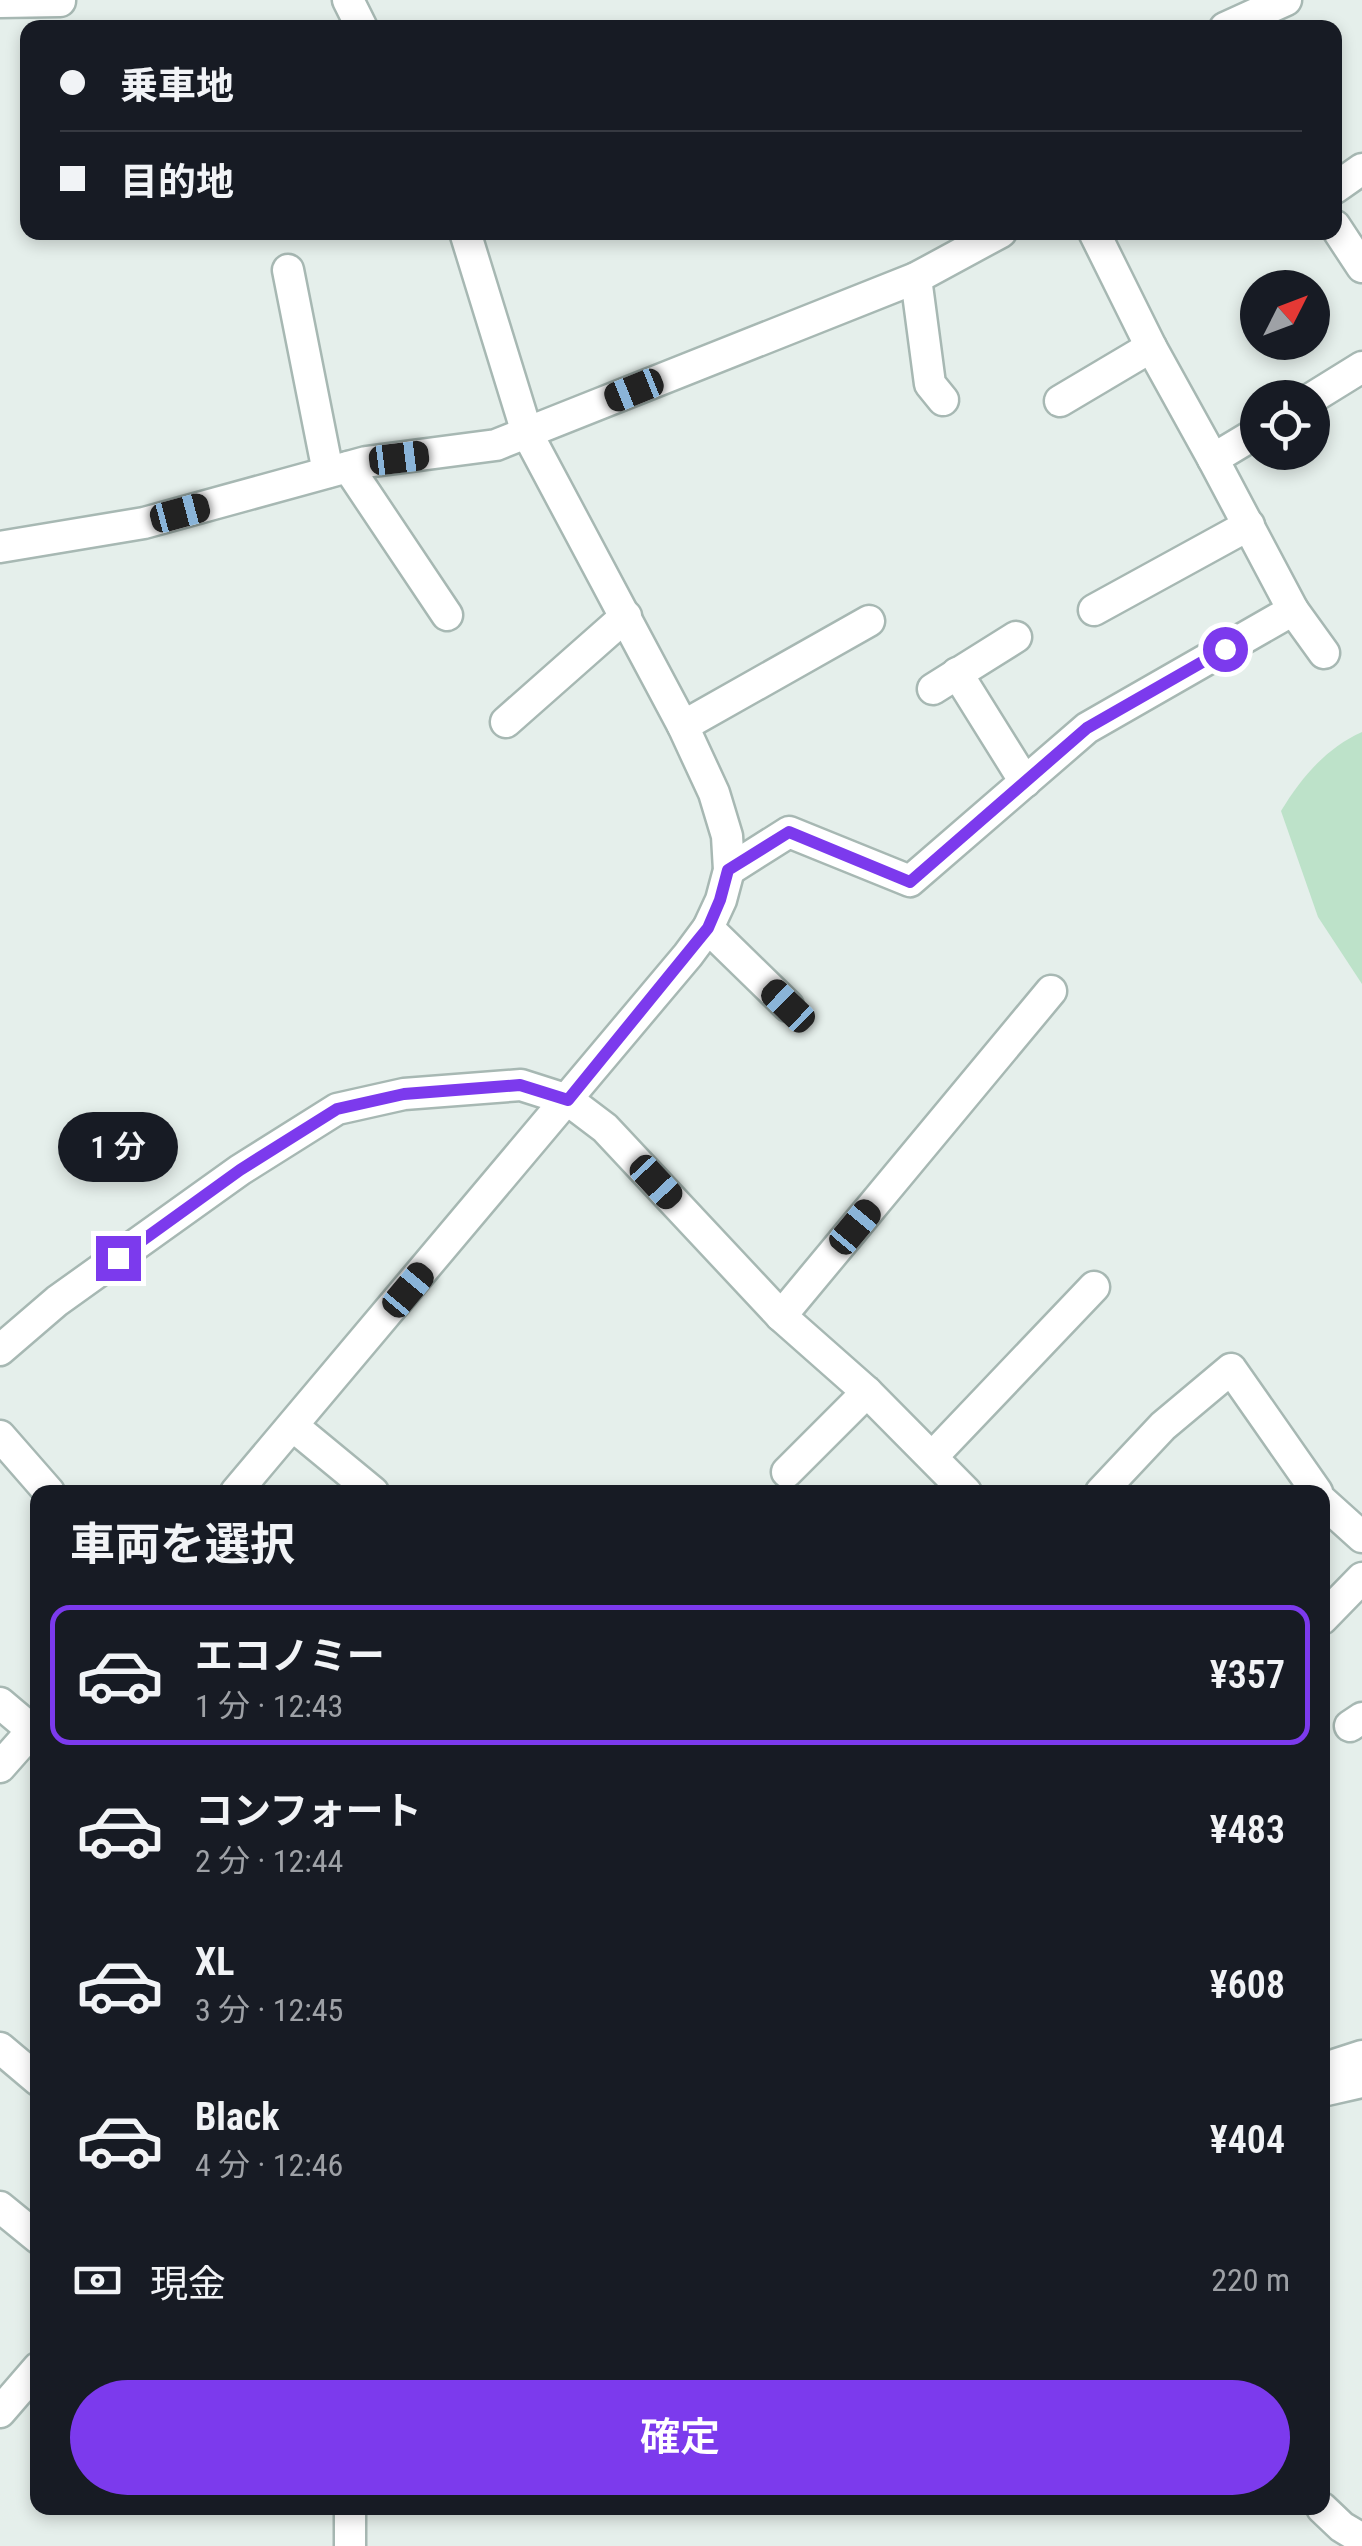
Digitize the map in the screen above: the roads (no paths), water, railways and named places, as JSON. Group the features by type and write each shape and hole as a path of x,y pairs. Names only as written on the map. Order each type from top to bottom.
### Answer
{"street":[{"path":"0,2 60,0"},
{"path":"1242,20 1286,0"},
{"path":"1342,237 1362,267"},
{"path":"242,1485 708,928 728,870 727,836 714,793 626,616 527,433 467,240"},
{"path":"0,546 144,523 338,469 496,445 916,278 985,240"},
{"path":"1098,240 1151,347 1294,610 1324,653"},
{"path":"288,270 338,469 446,615"},
{"path":"916,278 930,384 943,400"},
{"path":"1060,401 1151,347"},
{"path":"1330,387 1362,367"},
{"path":"1213,459 1240,443"},
{"path":"1094,610 1249,525"},
{"path":"728,870 789,832 910,882 1087,728 1294,610"},
{"path":"506,722 626,616"},
{"path":"682,726 869,622"},
{"path":"1016,636 945,681 1025,782"},
{"path":"708,928 788,1006"},
{"path":"782,1316 1051,992"},
{"path":"0,1350 57,1301 240,1170 337,1109 404,1094 520,1085 568,1100 605,1128 782,1316 960,1485"},
{"path":"933,1456 1094,1287"},
{"path":"1108,1485 1163,1426 1231,1369 1312,1485"},
{"path":"787,1472 866,1392"},
{"path":"293,1426 364,1485"},
{"path":"0,1436 43,1485"},
{"path":"1330,1508 1362,1538"},
{"path":"1330,1611 1362,1578"},
{"path":"0,1703 30,1724"},
{"path":"0,1767 30,1733"},
{"path":"0,2048 30,2073"},
{"path":"1330,2066 1362,2056"},
{"path":"1330,2089 1362,2082"},
{"path":"0,2207 30,2231"},
{"path":"0,2412 30,2377"},
{"path":"350,2515 350,2546"},
{"path":"1329,2515 1362,2539"}]}
